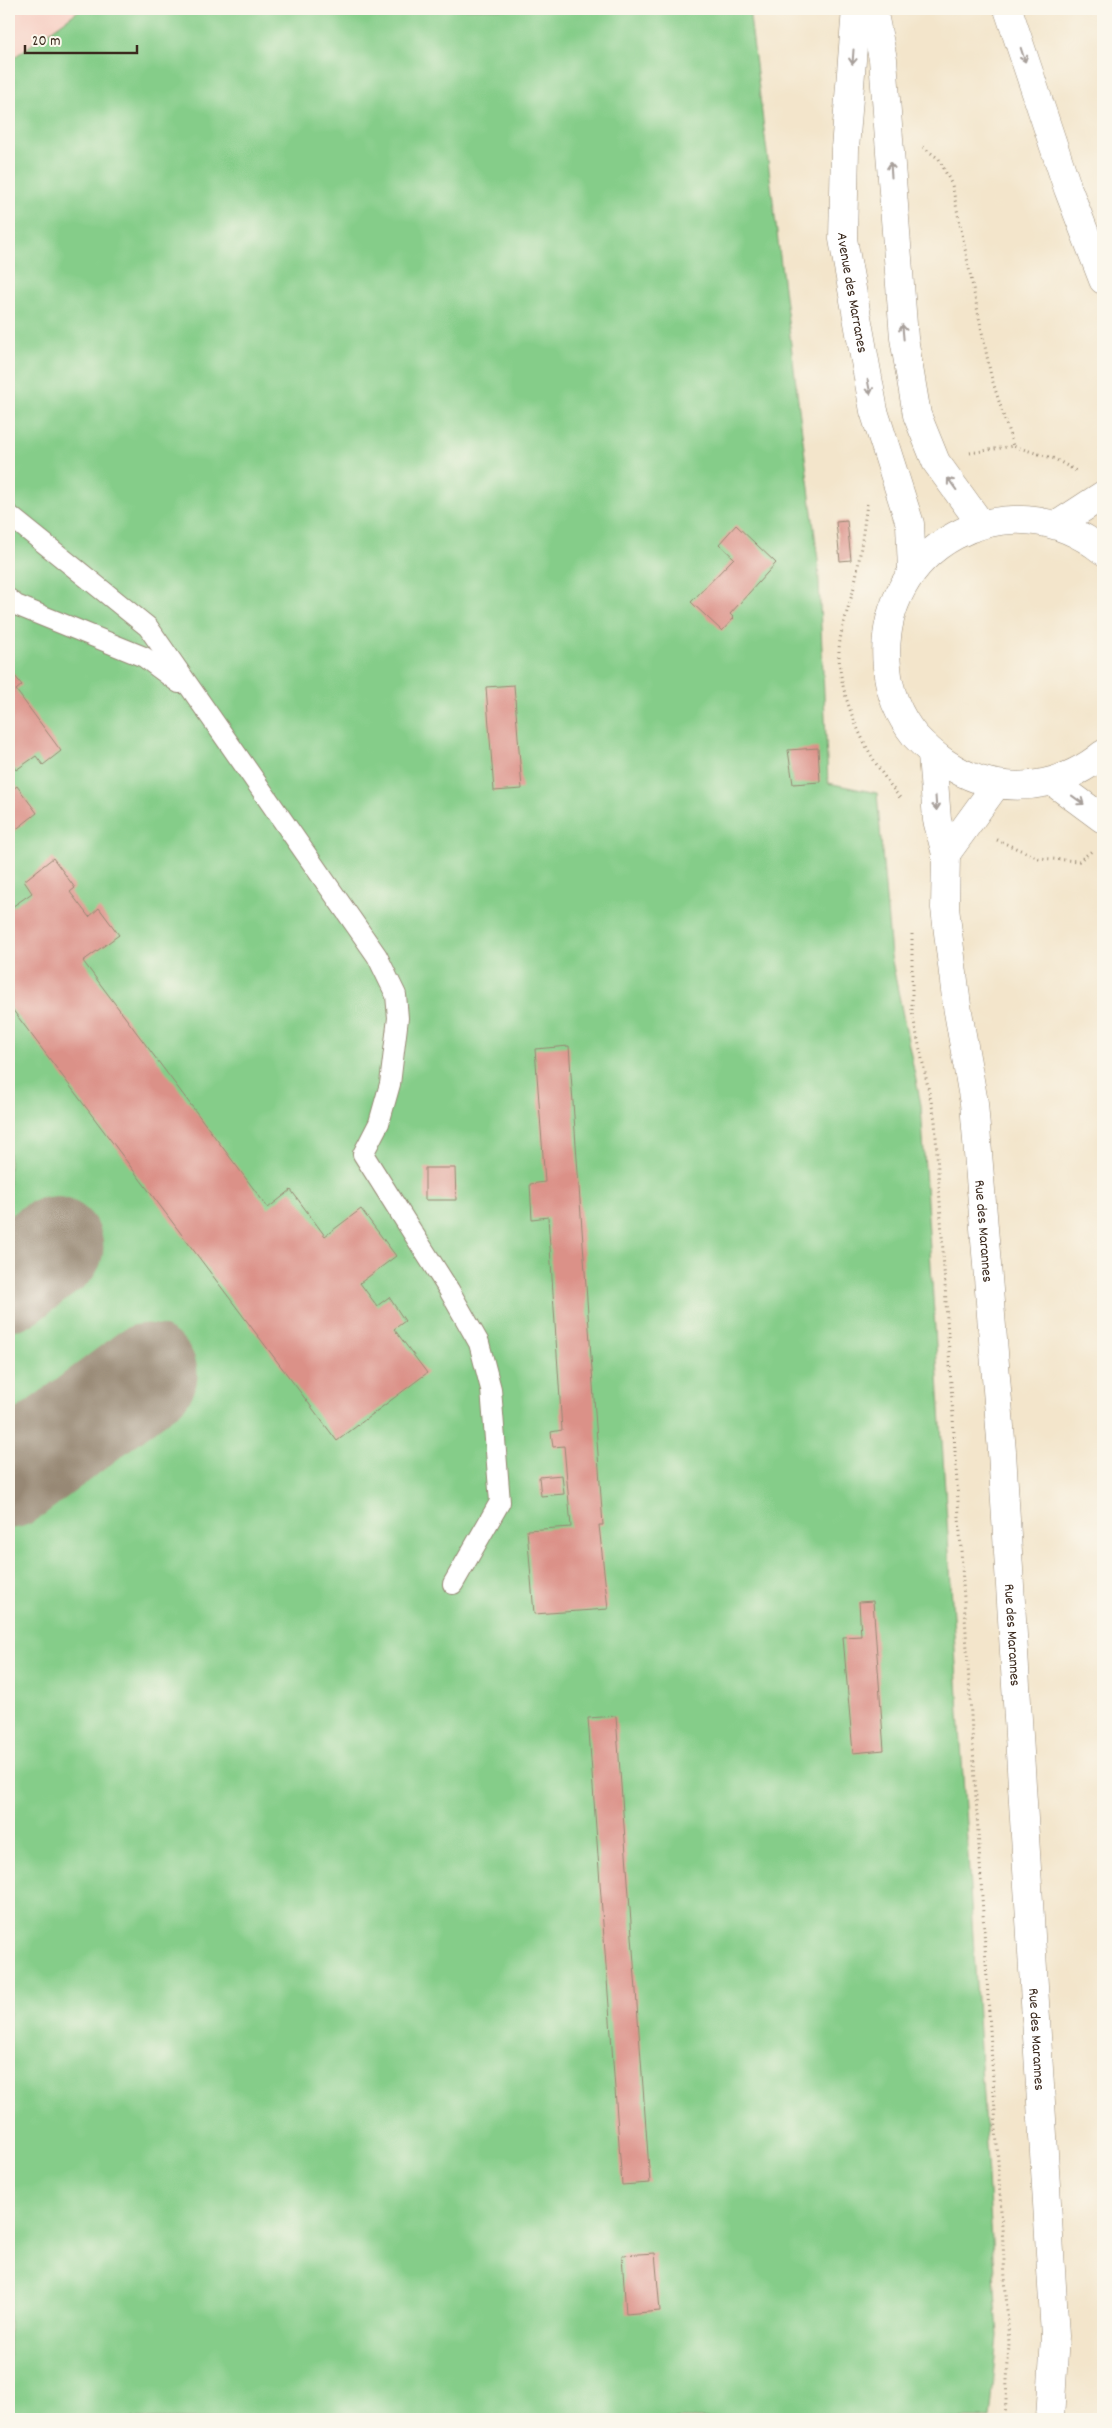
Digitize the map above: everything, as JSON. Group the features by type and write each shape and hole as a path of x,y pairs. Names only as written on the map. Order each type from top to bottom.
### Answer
{"main road":[{"name":"Avenue des Marranes","path":"856,9 845,149 843,239 874,411 910,524 912,570"},
{"path":"873,9 883,59 904,338 917,415 936,462 981,524"},
{"path":"1008,9 1068,189 1103,280"},
{"path":"1057,524 1103,495"},
{"path":"1103,551 1088,538 1057,524 1019,518 981,524 943,541 912,570 892,606 885,646 889,686 905,724 932,754 962,774 996,785 1025,786 1052,782 1088,767 1103,754"},
{"name":"Rue des Marannes","path":"932,754 937,820 946,854 945,908 957,1006 974,1103 1002,1452 1055,2336 1050,2419"},
{"path":"1052,782 1103,819"},
{"path":"946,854 996,785"}],"lane":[{"path":"9,515 148,627 377,956 396,995 398,1018 390,1084 379,1123 363,1154 449,1290 479,1343 491,1389 500,1502 453,1584"},
{"path":"9,599 16,605 144,657 194,695"}],"path":[{"path":"913,147 923,147 939,159 952,185 991,376 1013,446"},
{"path":"965,454 1013,446 1055,459 1079,472"},
{"path":"912,933 912,1012 935,1120 1009,2343 1005,2419"}],"shaded area":[{"path":"9,9 81,9 9,61"}],"green space":[{"path":"81,9 749,9 818,560 828,783 877,793 891,956 921,1105 998,2336 990,2419 9,2419 9,61"}],"building":[{"path":"847,521 851,560 840,561 836,522"},
{"path":"736,525 776,563 730,614 734,618 722,631 691,602 734,558 719,544"},
{"path":"9,668 22,685 16,690 61,751 43,765 36,756 16,770 9,761"},
{"path":"514,685 522,789 494,791 486,687"},
{"path":"818,748 820,782 793,784 788,750"},
{"path":"17,786 37,813 9,835 9,792"},
{"path":"53,858 75,888 70,892 89,917 99,908 119,935 83,961 268,1208 291,1190 325,1236 361,1209 396,1256 360,1283 377,1306 389,1297 405,1321 394,1329 427,1373 337,1441 9,1005 9,909 32,893 24,881"},
{"path":"569,1046 603,1525 599,1525 608,1609 534,1614 527,1530 571,1527 564,1446 553,1447 551,1432 562,1430 548,1217 532,1219 530,1184 545,1182 535,1049"},
{"path":"425,1168 455,1168 456,1200 425,1200"},
{"path":"562,1475 564,1494 541,1496 539,1477"},
{"path":"873,1601 884,1750 853,1753 843,1637 861,1636 859,1602"},
{"path":"616,1716 650,2183 622,2185 588,1718"},
{"path":"655,2253 660,2311 626,2314 622,2255"}],"taxiway":[{"path":"9,1280 53,1247"},
{"path":"9,1478 147,1374"}]}
